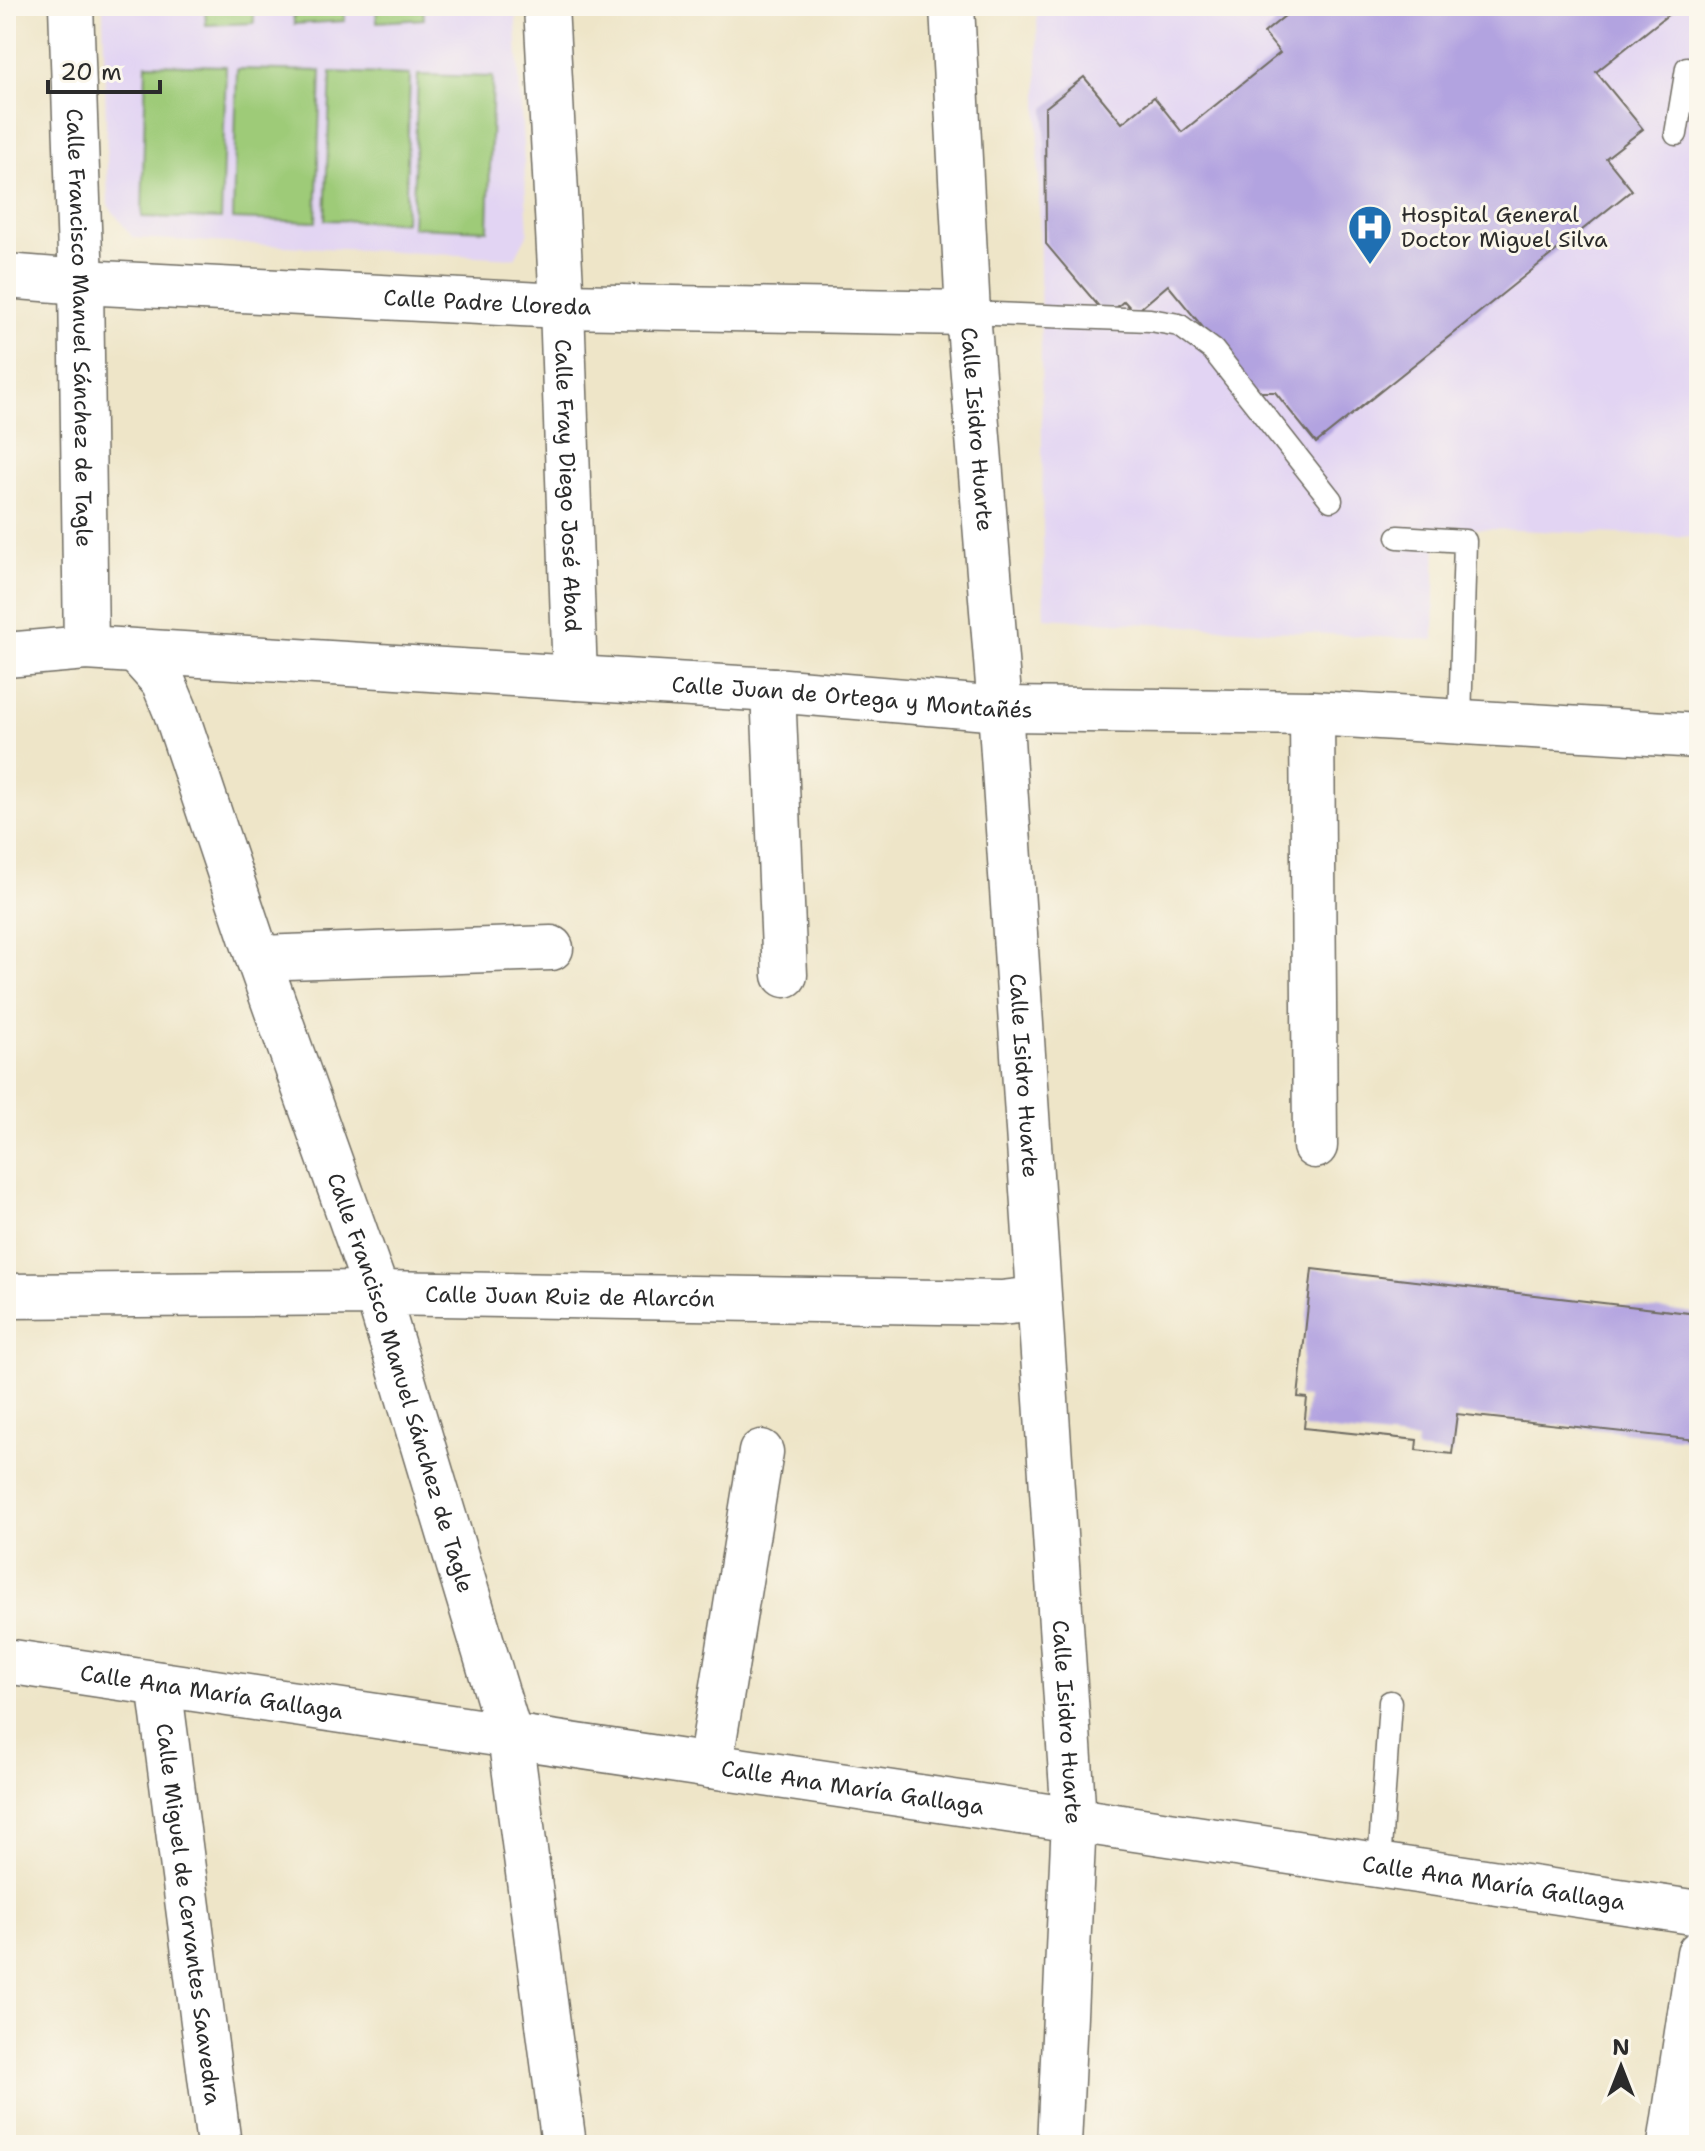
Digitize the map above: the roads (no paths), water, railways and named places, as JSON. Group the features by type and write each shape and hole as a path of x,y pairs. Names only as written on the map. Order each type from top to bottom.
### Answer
{"street":[{"name":"Calle Francisco Manuel Sánchez de Tagle","path":"71,6 81,282 86,648"},
{"name":"Calle Fray Diego José Abad","path":"546,6 562,306 575,678"},
{"name":"Calle Isidro Huarte","path":"952,6 968,313 1000,709 1074,1820 1059,2145"},
{"name":"Calle Padre Lloreda","path":"6,276 562,306 968,313"},
{"name":"Calle Juan de Ortega y Montañés","path":"6,655 86,648 773,690 1000,709 1312,713 1699,736"},
{"name":"Calle Francisco Manuel Sánchez de Tagle","path":"137,652 163,681 175,710 258,958 377,1293 510,1736 564,2145"},
{"path":"773,690 785,975"},
{"path":"1312,713 1315,1146"},
{"path":"258,958 551,948"},
{"name":"Calle Juan Ruiz de Alarcón","path":"6,1296 377,1293 1001,1303 1038,1299"},
{"path":"710,1766 761,1452"},
{"name":"Calle Ana María Gallaga","path":"6,1661 1699,1913"},
{"name":"Calle Miguel de Cervantes Saavedra","path":"159,1684 219,2145"},
{"path":"1670,2145 1699,1953"}],"lane":[{"path":"1676,134 1687,68 1699,70"},
{"path":"968,313 1150,320 1179,325 1213,350 1331,500"},
{"path":"1398,537 1465,541 1460,722"},
{"path":"1379,1865 1390,1702"}],"place":[{"name":"Hospital General Doctor Miguel Silva","path":"1370,266"}]}
